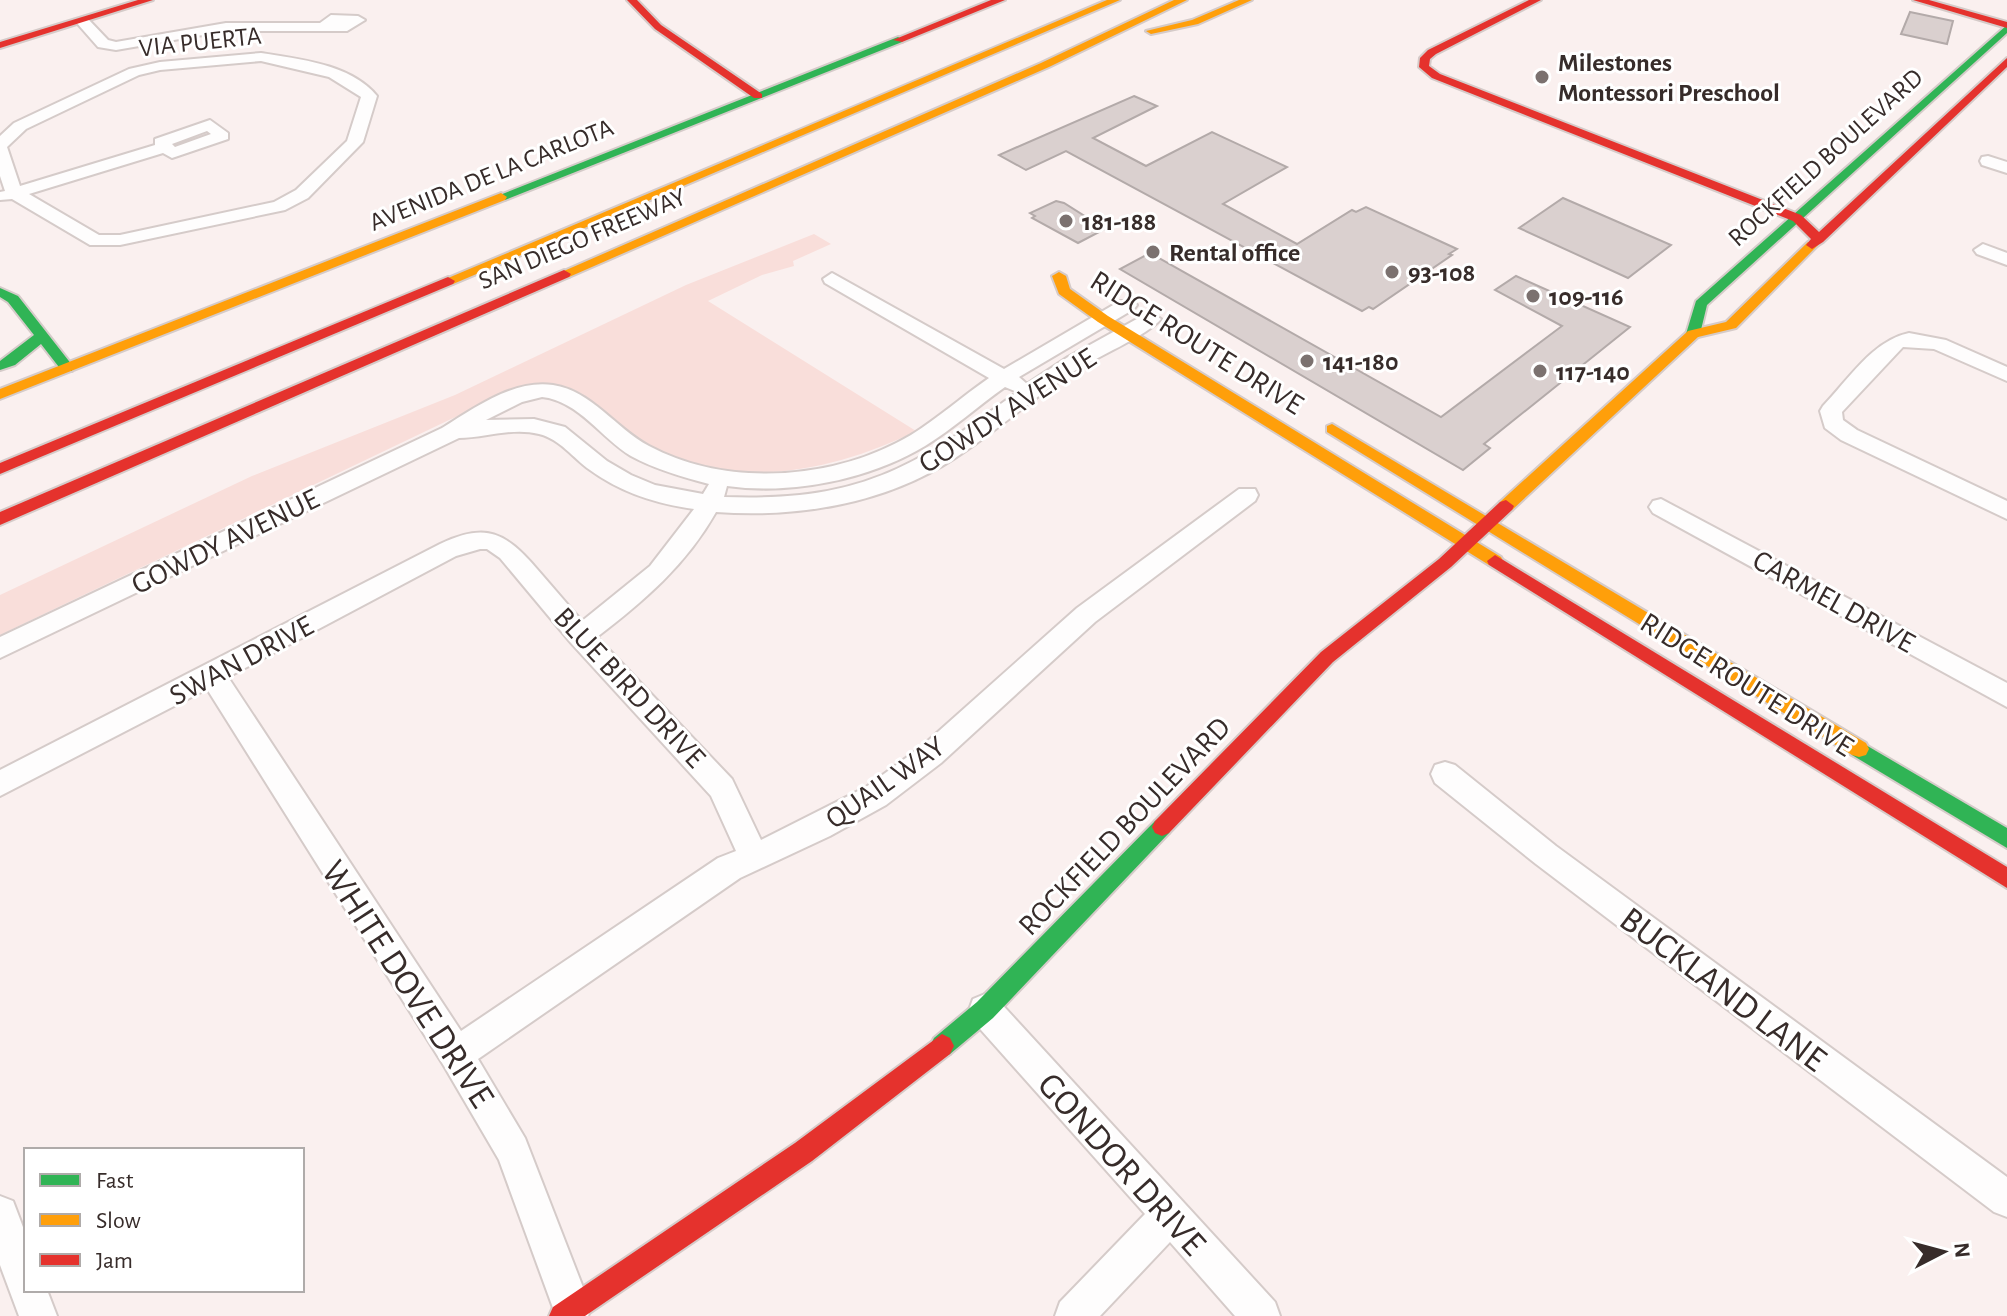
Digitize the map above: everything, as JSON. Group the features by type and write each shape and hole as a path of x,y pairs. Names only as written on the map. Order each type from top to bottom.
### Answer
{"main road":[{"path":"0,45 148,0"},
{"path":"632,0 658,27 758,96"},
{"name":"AVENIDA DE LA CARLOTA","path":"0,394 1000,0"},
{"name":"SAN DIEGO FREEWAY","path":"58,424 1084,0"},
{"path":"0,469 1115,0"},
{"path":"415,315 1149,0"},
{"name":"SAN DIEGO FREEWAY","path":"0,519 1099,40 1182,0"},
{"path":"1099,40 1195,22 1247,0"},
{"path":"1536,0 1432,52 1425,58 1424,67 1436,76 1797,218 1819,239"},
{"path":"1918,0 2007,27"},
{"name":"ROCKFIELD BOULEVARD","path":"1693,334 1701,304 2007,27"},
{"name":"ROCKFIELD BOULEVARD","path":"567,1312 749,1190 888,1091 985,1010 1327,657 1467,543 1693,334 1731,325 2007,61"},
{"path":"1039,264 1059,276"},
{"name":"RIDGE ROUTE DRIVE","path":"1082,280 1059,276 1064,291 1103,319 2007,878"},
{"path":"0,292 13,299 67,368"},
{"name":"RIDGE ROUTE DRIVE","path":"1105,292 1158,323"},
{"path":"0,307 11,324 39,332"},
{"path":"0,366 10,362 39,332"},
{"name":"RIDGE ROUTE DRIVE","path":"1312,417 2007,839"}],"street":[{"path":"83,22 103,44 116,46 226,27 324,27"},
{"name":"VIA PUERTA","path":"261,57 345,77 359,83 369,96 355,142 302,194 279,206 120,240 96,241 7,195 0,147 20,126 134,72 160,66 261,57"},
{"path":"7,195 166,147"},
{"path":"1988,161 2007,168"},
{"path":"1983,250 2007,259"},
{"path":"832,279 1030,392"},
{"name":"GOWDY AVENUE","path":"0,648 450,433 494,405 530,393 552,391 576,399 618,437 649,457 699,474 746,481 801,478 851,467 916,442 1004,377 1127,305"},
{"name":"GOWDY AVENUE","path":"450,433 500,425 546,429 558,432 613,476 650,491 751,506 790,505 888,483 930,464 965,442 1054,375 1127,333 1158,323"},
{"path":"2007,375 1939,344 1909,339 1896,342 1885,351 1831,411 1833,423 1860,441 2007,511"},
{"path":"580,636 663,571 692,535 722,478"},
{"name":"QUAIL WAY","path":"456,1054 700,886 876,796 931,755 1086,615 1247,495"},
{"name":"CARMEL DRIVE","path":"1661,507 2007,696"},
{"name":"BLUE BIRD DRIVE","path":"482,539 499,542 580,636 722,788 754,857"},
{"name":"SWAN DRIVE","path":"0,784 448,550 482,539"},
{"name":"WHITE DOVE DRIVE","path":"212,675 456,1054 513,1150 567,1312"},
{"name":"BUCKLAND LANE","path":"1445,774 1546,855 2007,1199"},
{"name":"GONDOR DRIVE","path":"985,1010 1261,1316"},
{"path":"0,1214 24,1279"},
{"path":"1074,1316 1169,1216"},
{"path":"29,1292 38,1316"}],"shaded area":[{"path":"814,234 831,244 793,261 794,266 762,275 708,301 916,431 885,445 817,466 746,473 711,469 677,460 645,445 590,400 566,387 553,385 526,389 449,420 0,635 0,595 252,476 455,395 686,285"}],"building":[{"path":"1910,12 1953,21 1947,44 1901,34"},
{"path":"1134,96 1157,106 1093,138 1146,166 1212,132 1287,167 1223,204 1297,244 1352,210 1356,212 1366,207 1457,249 1373,309 1369,307 1362,311 1066,151 1026,170 999,155"},
{"path":"1563,198 1671,245 1628,278 1519,228"},
{"name":"181-188","path":"1056,201 1105,229 1078,243 1032,218 1035,216 1030,213"},
{"path":"1150,253 1441,417 1562,326 1495,290 1516,276 1630,327 1484,444 1490,448 1463,470 1120,269"}],"traffic: fast":[{"path":"1693,334 1701,304 2007,28"},
{"path":"501,197 898,40"},
{"path":"0,292 13,299 67,368"},
{"path":"0,366 10,362 42,336"},
{"path":"1859,749 2007,839"},
{"path":"942,1046 985,1010 1162,827"}],"traffic: slow":[{"path":"448,281 1115,0"},
{"path":"564,274 1045,65 1182,0"},
{"path":"1151,31 1195,22 1247,0"},
{"path":"0,394 501,197"},
{"path":"1506,506 1693,334 1731,325 1812,245"},
{"path":"1059,276 1064,291 1103,319 1495,561"},
{"path":"1332,429 1859,749"}],"traffic: jam":[{"path":"0,45 148,0"},
{"path":"632,0 658,27 758,96"},
{"path":"898,40 1000,0"},
{"path":"1536,0 1432,52 1425,58 1424,67 1436,76 1797,218 1819,239"},
{"path":"1918,0 2007,25"},
{"path":"1812,245 2007,61"},
{"path":"0,519 564,274"},
{"path":"0,469 448,281"},
{"path":"1162,827 1327,657 1445,563 1506,506"},
{"path":"1495,561 2007,878"},
{"path":"562,1316 851,1118 942,1046"}],"place":[{"name":"Milestones Montessori Preschool","path":"1542,77"},
{"name":"181-188","path":"1066,221"},
{"name":"Rental office","path":"1153,252"},
{"name":"93-108","path":"1392,272"},
{"name":"109-116","path":"1533,296"},
{"name":"141-180","path":"1307,361"},
{"name":"117-140","path":"1540,371"}]}
